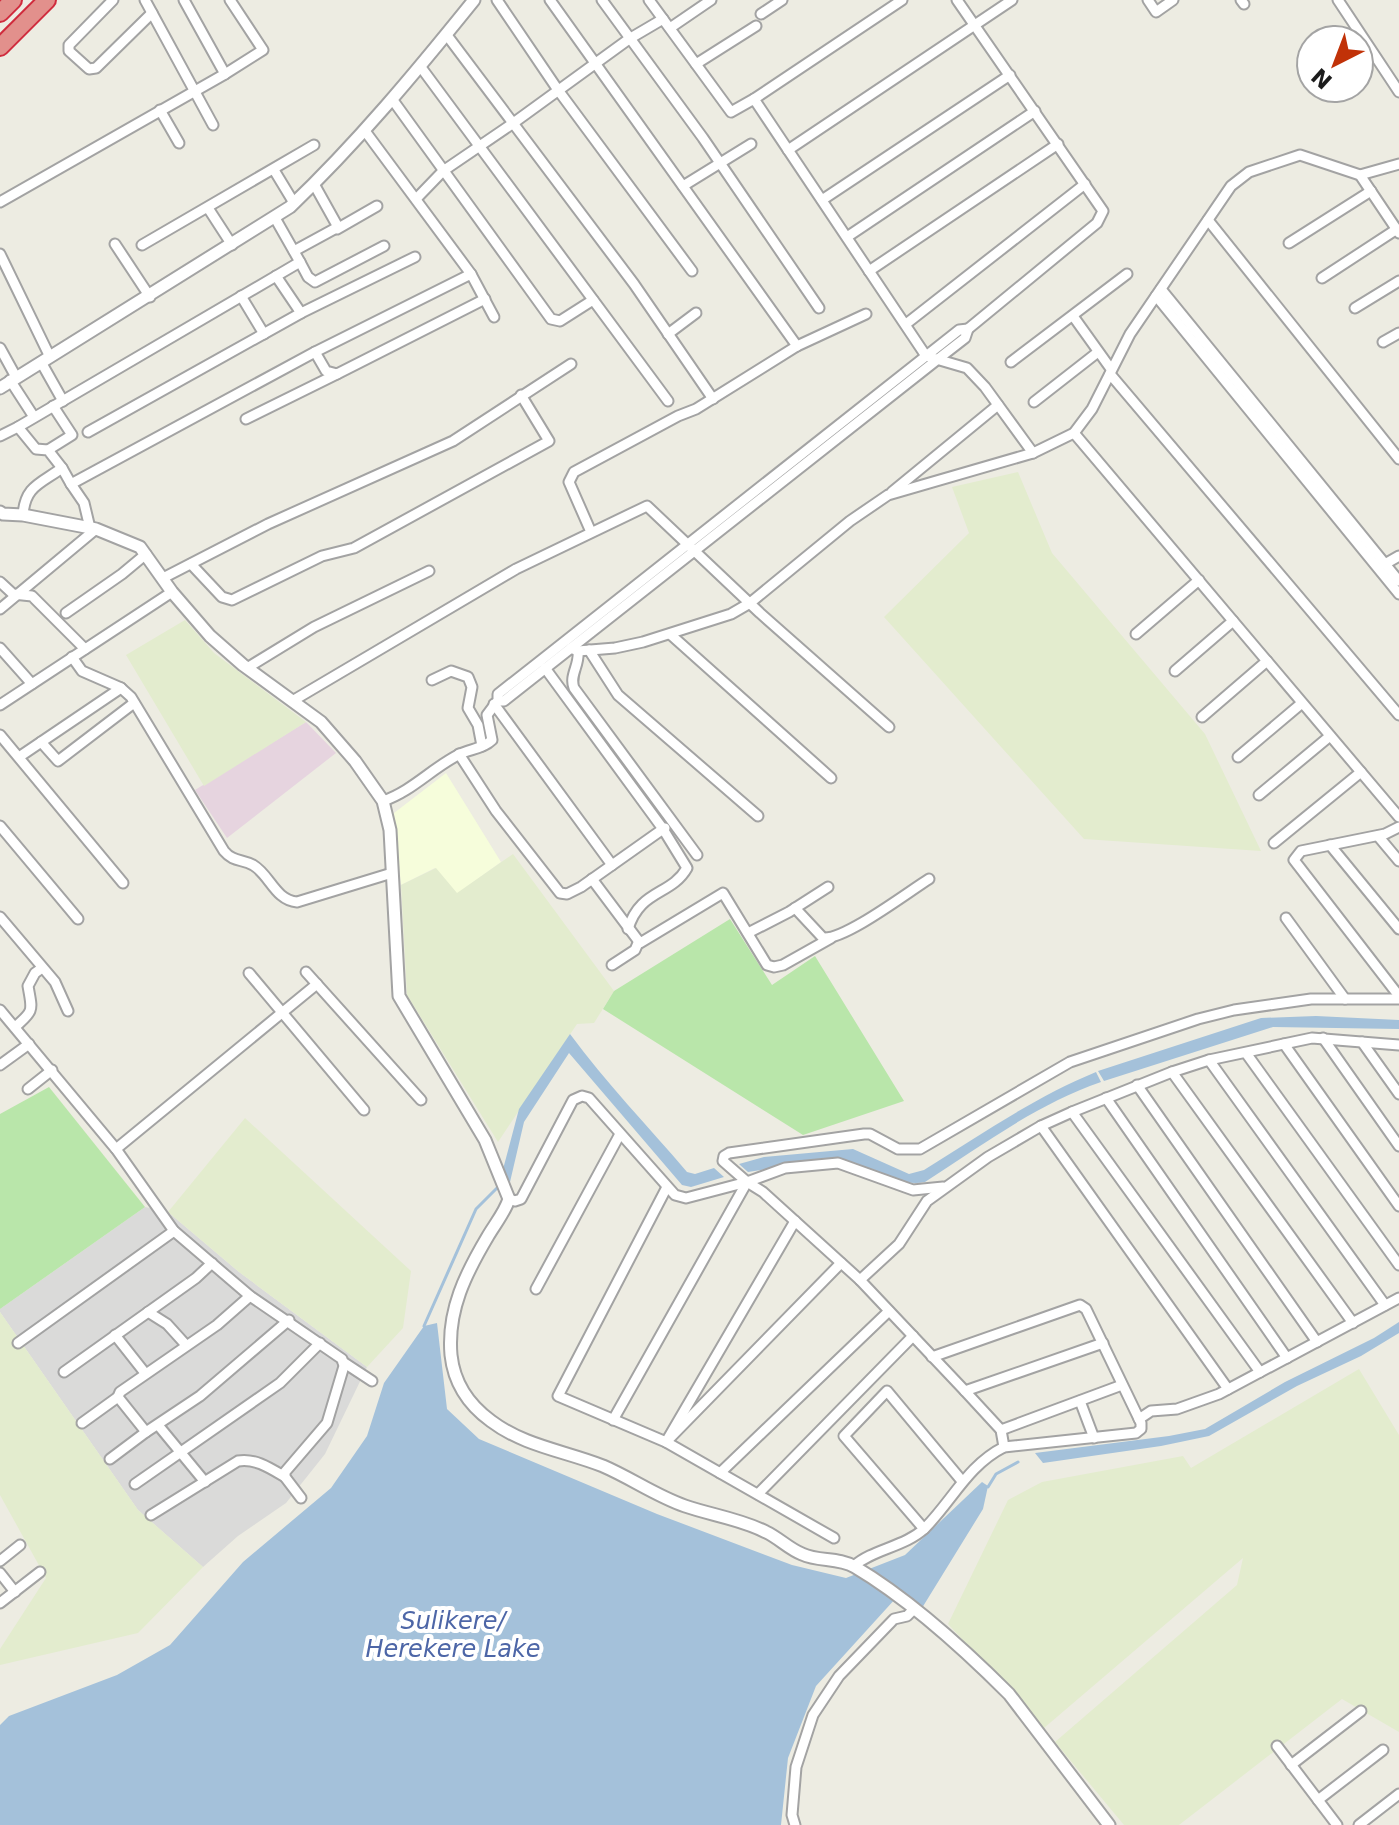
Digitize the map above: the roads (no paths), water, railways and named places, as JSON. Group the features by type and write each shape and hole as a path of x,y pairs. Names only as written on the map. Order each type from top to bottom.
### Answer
{"highway":[{"path":"0,13 13,0"},
{"path":"0,47 47,0"}],"street":[{"path":"113,0 69,45 69,51 89,69 96,68 152,13"},
{"path":"145,0 213,125"},
{"path":"184,0 225,74"},
{"path":"0,202 263,50 230,0"},
{"path":"9,382 150,297 294,203 365,131 474,0"},
{"path":"497,0 558,90 692,271"},
{"path":"550,0 797,346"},
{"path":"602,0 819,308"},
{"path":"649,0 731,112 902,0"},
{"path":"670,28 711,0"},
{"path":"761,14 782,0"},
{"path":"383,801 399,796 459,754 492,740 487,715 496,703 498,694 965,338 968,329 1097,223 1103,211 957,0"},
{"path":"788,150 1012,0"},
{"path":"1148,0 1156,12 1173,0"},
{"path":"1338,0 1399,92"},
{"path":"416,199 443,171 593,63 663,19"},
{"path":"696,64 756,26"},
{"path":"446,34 634,284 713,399"},
{"path":"420,66 668,401"},
{"path":"822,200 1010,75"},
{"path":"392,99 551,319 560,321 593,300"},
{"path":"754,99 926,356 967,368 1033,453"},
{"path":"160,110 179,143"},
{"path":"847,237 1035,111"},
{"path":"365,131 471,274 494,317"},
{"path":"683,186 751,144"},
{"path":"869,271 1058,144"},
{"path":"142,245 314,145"},
{"path":"888,495 1033,453 1074,433 1092,409 1130,334 1231,186 1249,172 1300,155 1360,175 1399,164"},
{"path":"274,170 294,203"},
{"path":"1322,278 1398,231 1360,175"},
{"path":"314,184 338,222 337,229"},
{"path":"906,324 1085,184"},
{"path":"1289,243 1371,191"},
{"path":"294,251 377,206"},
{"path":"208,208 232,245"},
{"path":"275,218 308,277 315,282 384,246"},
{"path":"1208,220 1399,459"},
{"path":"115,244 150,297"},
{"path":"0,254 45,359 58,403 72,435 48,450 36,449 18,427"},
{"path":"88,432 301,313 415,257"},
{"path":"1,432 18,427 300,262"},
{"path":"71,484 315,352 471,274"},
{"path":"1011,362 1127,274"},
{"path":"276,276 301,313"},
{"path":"1355,308 1399,281"},
{"path":"1158,293 1399,581"},
{"path":"1158,293 1399,594"},
{"path":"241,296 264,334"},
{"path":"246,419 485,299"},
{"path":"668,334 696,313"},
{"path":"591,532 569,482 571,474 713,399 797,346 866,314"},
{"path":"1073,316 1110,372 1399,715"},
{"path":"496,703 504,701 545,668 574,650 691,547 959,330 968,329"},
{"path":"1383,342 1399,333"},
{"path":"0,348 9,382 34,417"},
{"path":"315,352 326,371 337,374"},
{"path":"1034,402 1098,352"},
{"path":"163,578 268,524 453,441 571,364"},
{"path":"191,564 222,597 232,600 322,556 354,548 549,441 521,395"},
{"path":"574,650 615,648 731,614 750,603 850,521 888,495 998,405"},
{"path":"1074,433 1399,817"},
{"path":"48,450 84,503 93,529"},
{"path":"23,515 24,499 28,492 62,468"},
{"path":"294,700 516,569 647,506 889,727"},
{"path":"1,514 23,515 93,529 133,542 146,554 172,592 210,636 247,668 321,722 355,761 383,801 390,830 399,996 485,1140 497,1174 507,1194 515,1201 521,1199 575,1097 582,1096 589,1098 675,1195 686,1198 785,1168 838,1163 913,1190 946,1187"},
{"path":"0,609 93,529"},
{"path":"66,613 146,554"},
{"path":"1385,564 1399,556"},
{"path":"247,668 314,627 429,571"},
{"path":"1136,634 1199,580"},
{"path":"0,582 16,595 32,596 85,649"},
{"path":"0,705 172,592"},
{"path":"1175,671 1233,621"},
{"path":"670,634 831,778"},
{"path":"0,648 32,684"},
{"path":"574,650 579,662 572,683 574,688 697,855"},
{"path":"589,650 618,695 758,816"},
{"path":"72,657 82,671 121,688 134,703 224,851 232,859 255,866 287,900 297,902 392,873"},
{"path":"1202,717 1267,661"},
{"path":"545,668 663,829 687,868 682,876 637,907 628,929"},
{"path":"432,680 451,671 468,677 472,687 468,708 478,725 482,746"},
{"path":"19,757 121,688"},
{"path":"41,742 58,761 134,703"},
{"path":"496,703 612,865"},
{"path":"1238,757 1302,703"},
{"path":"0,735 123,883"},
{"path":"1259,795 1330,736"},
{"path":"459,754 496,811 557,891 567,894 673,822"},
{"path":"1274,843 1361,772"},
{"path":"0,826 78,919"},
{"path":"1399,827 1378,836 1298,853 1294,860 1399,998"},
{"path":"1378,836 1399,861"},
{"path":"1330,845 1399,929"},
{"path":"592,879 638,943"},
{"path":"638,943 642,944 723,893 767,965 774,967 871,917 929,879"},
{"path":"748,933 828,887"},
{"path":"795,908 823,938 831,938"},
{"path":"0,917 55,982 68,1011"},
{"path":"1286,918 1345,999"},
{"path":"612,965 635,950 638,943"},
{"path":"15,1027 33,1007 28,986 35,973 42,968"},
{"path":"306,972 421,1100"},
{"path":"249,973 364,1110"},
{"path":"116,1149 317,984"},
{"path":"1004,1447 1001,1430 860,1280 763,1192 723,1161 724,1156 864,1134 905,1151 920,1149 1070,1062 1198,1019 1234,1010 1311,999 1399,998"},
{"path":"0,1010 116,1149 174,1231 250,1296 289,1320 372,1381"},
{"path":"1323,1038 1399,1146"},
{"path":"860,1280 899,1244 927,1201 988,1157 1072,1112 1209,1060 1284,1044 1323,1038 1399,1045"},
{"path":"1362,1042 1399,1094"},
{"path":"0,1065 29,1044"},
{"path":"1284,1044 1399,1206"},
{"path":"1246,1053 1399,1265"},
{"path":"1209,1060 1385,1305"},
{"path":"28,1089 52,1070"},
{"path":"1172,1072 1353,1323"},
{"path":"1137,1085 1317,1342"},
{"path":"1106,1098 1287,1358"},
{"path":"1072,1112 1260,1372"},
{"path":"1041,1126 1228,1389"},
{"path":"536,1289 620,1134"},
{"path":"613,1420 747,1182"},
{"path":"667,1187 558,1396 666,1442 834,1538"},
{"path":"507,1194 455,1304 451,1335 454,1371 471,1403 499,1427 530,1443 606,1468 672,1501 754,1527 803,1555 814,1559 841,1560 856,1568 939,1628 1009,1694 1107,1824"},
{"path":"666,1442 795,1221"},
{"path":"18,1343 174,1231"},
{"path":"64,1372 196,1278 212,1263"},
{"path":"666,1442 841,1263"},
{"path":"82,1423 145,1373 217,1325 250,1296"},
{"path":"1139,1419 1151,1411 1177,1409 1228,1389 1399,1298"},
{"path":"856,1568 861,1560 924,1529 962,1481 993,1452 1004,1447 1136,1433 1141,1429 1086,1309 1078,1304 932,1357"},
{"path":"720,1473 889,1311"},
{"path":"148,1312 167,1324 186,1345"},
{"path":"110,1459 200,1396 289,1320"},
{"path":"115,1335 145,1373"},
{"path":"758,1494 913,1336"},
{"path":"135,1484 280,1383 320,1343"},
{"path":"965,1391 1103,1343"},
{"path":"285,1477 285,1472 327,1423 343,1362"},
{"path":"1001,1430 1122,1385"},
{"path":"924,1529 844,1436 887,1391 962,1481"},
{"path":"118,1397 146,1432"},
{"path":"1080,1401 1094,1438"},
{"path":"158,1425 205,1482"},
{"path":"151,1515 245,1459 264,1464 285,1477 301,1498"},
{"path":"0,1561 20,1545"},
{"path":"0,1603 40,1572"},
{"path":"0,1573 15,1592"},
{"path":"795,1825 792,1815 796,1767 813,1715 839,1676 894,1619 907,1616 912,1608"},
{"path":"1291,1765 1361,1711"},
{"path":"1277,1746 1337,1825"},
{"path":"1318,1800 1383,1750"},
{"path":"1359,1825 1399,1794"}],"water":[{"path":"1316,1016 1399,1020 1399,1029 1273,1027 1104,1081 1098,1071 1261,1018"},
{"path":"570,1034 687,1172 695,1174 714,1168 724,1177 691,1187 682,1185 569,1053 524,1122 510,1182 502,1173 519,1109"},
{"path":"1096,1072 1101,1082 1032,1114 925,1182 902,1181 835,1158 748,1172 739,1164 764,1157 853,1149 909,1174 924,1170 1030,1105"},
{"path":"1399,1322 1399,1333 1361,1356 1297,1386 1209,1436 1043,1463 1035,1453 1205,1429 1285,1382 1374,1338"},
{"name":"Sulikere/ Herekere Lake","path":"437,1323 447,1409 479,1439 657,1514 792,1565 846,1578 905,1555 982,1482 988,1486 983,1509 922,1608 896,1598 816,1686 788,1758 781,1825 0,1825 0,1725 9,1716 117,1675 170,1645 243,1562 331,1488 367,1436 384,1383 424,1326"}],"waterway":[{"path":"424,1326 476,1209 499,1186"},
{"path":"988,1487 996,1474 1018,1462"}]}
